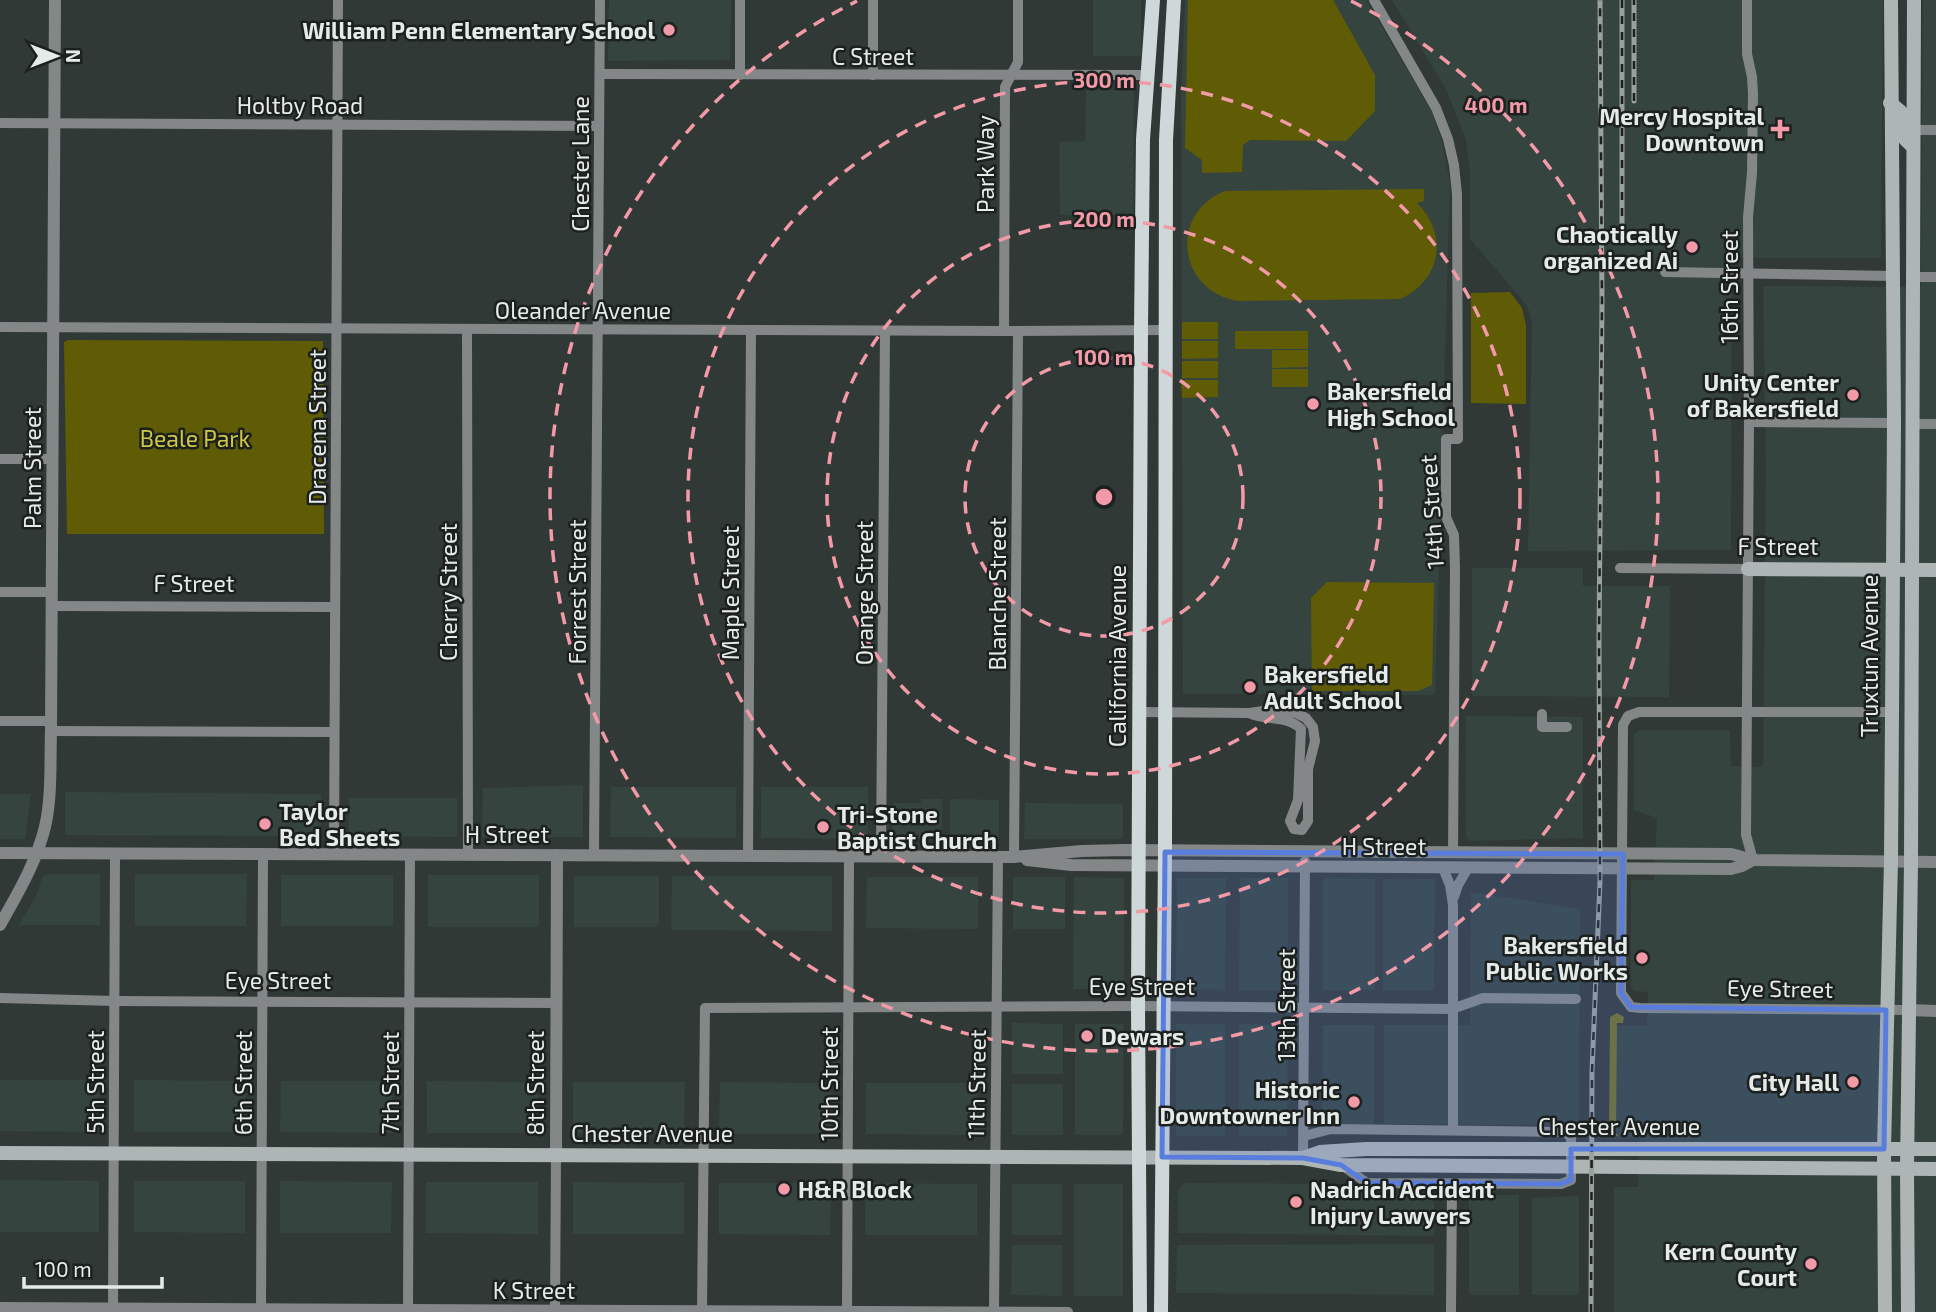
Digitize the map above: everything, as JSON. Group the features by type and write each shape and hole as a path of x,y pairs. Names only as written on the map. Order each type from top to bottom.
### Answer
{"main road":[{"name":"California Avenue","path":"1140,1312 1138,1006 1141,330 1143,139 1153,0"},
{"path":"1161,1312 1166,140 1174,0"},
{"name":"Truxtun Avenue","path":"1885,1312 1884,1149 1891,861 1894,423 1891,0"},
{"name":"Truxtun Avenue","path":"1908,1312 1914,0"},
{"path":"1890,103 1901,112 1905,139 1913,148"},
{"path":"1893,250 1905,270 1914,277"},
{"path":"1892,276 1899,279 1914,302"},
{"name":"F Street","path":"1748,569 1936,570"},
{"name":"Chester Avenue","path":"1303,1158 1320,1152 1366,1149 1936,1149"},
{"name":"Chester Avenue","path":"0,1153 1303,1158 1341,1165 1936,1169"}],"street":[{"name":"Palm Street","path":"0,925 23,886 46,818 51,726 55,0"},
{"name":"Dracena Street","path":"334,854 338,0"},
{"name":"Chester Lane","path":"598,329 600,0"},
{"path":"740,0 740,75"},
{"path":"873,0 873,75"},
{"name":"Park Way","path":"1004,331 1005,87 1018,62 1018,0"},
{"name":"14th Street","path":"1374,0 1426,88 1448,139 1457,194 1458,439 1446,439 1446,517 1454,535 1455,568 1453,853"},
{"name":"16th Street","path":"1748,0 1747,54 1753,94 1747,273 1749,422 1746,826 1747,843 1753,860"},
{"name":"C Street","path":"600,74 1147,75"},
{"name":"Holtby Road","path":"0,123 599,126"},
{"path":"1913,130 1936,130"},
{"path":"1665,272 1892,276"},
{"path":"1914,277 1936,277"},
{"name":"Oleander Avenue","path":"0,327 1166,330"},
{"name":"Cherry Street","path":"467,329 468,855"},
{"name":"Forrest Street","path":"594,855 598,329"},
{"name":"Maple Street","path":"747,856 751,330"},
{"name":"Orange Street","path":"881,856 885,331"},
{"name":"Blanche Street","path":"1014,857 1017,331"},
{"path":"1749,422 1894,423"},
{"path":"1912,424 1936,424"},
{"path":"0,459 53,459"},
{"name":"F Street","path":"1620,568 1748,569"},
{"path":"0,592 52,592"},
{"name":"F Street","path":"52,606 335,607"},
{"path":"1139,712 1249,713 1284,709 1302,715 1313,727 1315,741 1308,769 1308,821 1302,830 1294,829 1290,821 1298,800 1301,729 1293,723 1261,718 1249,713"},
{"name":"Eye Street","path":"1748,713 1639,712 1628,716 1623,725 1621,993 1632,1007 1640,1008 1936,1010"},
{"path":"1748,713 1891,712"},
{"path":"1542,714 1542,727 1567,727"},
{"path":"0,721 51,726 334,732"},
{"name":"16th Street","path":"1731,855 1741,842 1746,826"},
{"name":"H Street","path":"0,853 1014,857 1082,851 1139,858 1305,867 1443,868 1731,869 1753,860"},
{"name":"H Street","path":"1165,859 1305,852 1731,855 1753,860 1936,862"},
{"name":"13th Street","path":"1303,1158 1305,852"},
{"name":"5th Street","path":"113,1310 115,853"},
{"path":"1385,867 1444,860 1453,853"},
{"name":"6th Street","path":"261,1310 263,854"},
{"name":"7th Street","path":"408,1310 410,854"},
{"name":"8th Street","path":"555,1311 557,855"},
{"name":"10th Street","path":"847,1311 849,856"},
{"name":"11th Street","path":"994,1312 998,857"},
{"path":"1443,868 1453,905 1453,1130"},
{"path":"1453,905 1458,886 1468,868"},
{"name":"Eye Street","path":"0,998 557,1003"},
{"name":"Eye Street","path":"703,1156 705,1008 1138,1006 1452,1009 1483,998 1576,999"},
{"path":"1304,1136 1331,1129 1564,1132 1571,1137 1571,1180 1561,1184 1367,1182 1341,1165"},
{"path":"702,1311 703,1156"},
{"path":"1451,1312 1452,1184"},
{"name":"K Street","path":"0,1307 113,1310 1068,1312"}],"highlighted area":[{"path":"1165,852 1623,854 1621,993 1631,1007 1886,1010 1884,1149 1571,1149 1571,1180 1561,1184 1367,1183 1341,1165 1303,1158 1162,1157"}],"shaded area":[{"name":"William Penn Elementary School","path":"609,0 731,0 730,60 608,61"},
{"path":"1093,0 1141,0 1141,56 1093,56"},
{"name":"Bakersfield High School","path":"1185,0 1366,0 1432,112 1442,142 1450,184 1435,695 1183,694 1181,99"},
{"path":"1392,0 1883,0 1881,258 1732,258 1731,550 1528,551 1530,313 1524,302 1470,239 1470,172 1466,140 1446,89"},
{"path":"1923,0 1936,0 1936,1312 1614,1312 1614,1187 1638,1187 1640,1138 1614,1138 1615,1026 1647,1026 1648,992 1635,991 1631,987 1631,880 1654,880 1657,818 1634,810 1634,734 1641,730 1730,730 1731,766 1763,767 1766,468 1763,286 1921,287"},
{"path":"1086,90 1134,90 1133,215 1060,215 1059,142 1085,141"},
{"path":"1472,568 1583,568 1583,586 1670,586 1669,697 1472,696"},
{"path":"1466,716 1583,717 1583,838 1470,841 1466,837"},
{"path":"583,785 583,837 482,837 483,788"},
{"path":"611,787 736,787 736,838 610,837"},
{"path":"761,787 868,787 868,839 761,838"},
{"path":"65,792 321,794 321,836 65,835"},
{"path":"0,794 31,794 25,839 0,839"},
{"path":"349,798 457,798 457,837 349,836"},
{"path":"921,799 942,799 942,839 893,838 893,803 921,803"},
{"path":"950,799 999,800 999,839 950,839"},
{"path":"1025,803 1123,804 1123,839 1024,839"},
{"path":"46,874 100,874 100,925 19,925"},
{"path":"135,874 247,874 246,926 135,926"},
{"path":"281,875 393,875 393,926 281,926"},
{"path":"428,875 539,875 539,927 428,927"},
{"path":"574,876 659,876 659,923 655,927 574,927"},
{"path":"672,876 832,876 832,931 671,930"},
{"path":"867,877 978,877 978,929 866,928"},
{"path":"1013,877 1065,877 1065,929 1013,929"},
{"path":"1074,877 1124,878 1124,989 1073,989"},
{"path":"1177,878 1226,878 1225,990 1176,989"},
{"path":"1240,878 1288,878 1288,990 1239,990"},
{"path":"1323,878 1375,879 1375,990 1323,990"},
{"path":"1383,879 1435,879 1434,990 1383,990"},
{"path":"1471,892 1580,909 1579,1125 1384,1124 1384,1025 1470,1025"},
{"path":"1617,1013 1624,1017 1623,1023 1617,1023 1618,1136 1609,1136 1610,1017"},
{"path":"1012,1023 1063,1024 1063,1074 1012,1074"},
{"path":"1075,1024 1124,1024 1123,1135 1075,1135"},
{"path":"1176,1024 1225,1024 1225,1136 1176,1136"},
{"path":"1239,1024 1288,1025 1287,1136 1239,1136"},
{"path":"1323,1025 1374,1025 1374,1125 1322,1125"},
{"path":"0,1080 99,1080 99,1132 0,1131"},
{"path":"134,1080 246,1081 245,1132 134,1132"},
{"path":"281,1081 392,1081 392,1133 280,1132"},
{"path":"427,1081 538,1082 538,1133 427,1133"},
{"path":"573,1082 685,1082 684,1134 573,1133"},
{"path":"720,1082 831,1083 831,1134 719,1134"},
{"path":"866,1083 977,1083 977,1135 866,1134"},
{"path":"1012,1084 1063,1084 1063,1135 1012,1135"},
{"path":"0,1180 99,1181 99,1232 0,1232"},
{"path":"134,1181 245,1181 245,1233 134,1232"},
{"path":"280,1181 392,1182 391,1233 280,1233"},
{"path":"426,1182 538,1182 538,1234 426,1233"},
{"path":"573,1182 684,1183 684,1234 573,1234"},
{"path":"719,1183 831,1183 830,1235 719,1234"},
{"path":"865,1183 977,1184 977,1235 865,1235"},
{"path":"1184,1183 1335,1184 1368,1195 1434,1196 1434,1236 1178,1233 1178,1190"},
{"path":"1012,1184 1062,1184 1062,1235 1012,1235"},
{"path":"1074,1184 1123,1184 1123,1296 1074,1296"},
{"path":"1469,1195 1519,1195 1519,1295 1469,1295"},
{"path":"1579,1196 1579,1295 1532,1295 1532,1198"},
{"path":"1434,1244 1434,1295 1176,1293 1177,1245"},
{"path":"1012,1245 1062,1245 1062,1296 1011,1295"}],"green space":[{"path":"1188,0 1333,0 1375,75 1375,111 1346,141 1250,140 1243,145 1242,172 1202,173 1202,160 1185,148"},
{"path":"1424,189 1424,201 1417,203 1434,229 1436,256 1424,281 1400,299 1238,301 1218,294 1202,283 1192,268 1188,233 1195,216 1207,202 1225,191"},
{"path":"1510,292 1522,308 1526,325 1526,404 1471,403 1471,293"},
{"path":"1182,322 1218,322 1218,339 1182,339"},
{"path":"1235,331 1308,331 1308,349 1235,349"},
{"name":"Beale Park","path":"323,341 324,534 67,534 64,342"},
{"path":"1182,341 1218,341 1218,358 1182,359"},
{"path":"1272,350 1308,350 1308,367 1272,368"},
{"path":"1182,361 1218,361 1218,378 1182,378"},
{"path":"1272,369 1308,369 1308,387 1272,387"},
{"path":"1181,380 1218,380 1218,397 1182,398"},
{"path":"1327,582 1434,583 1432,685 1418,691 1312,691 1311,598"}],"railway":[{"path":"1591,1312 1592,1071 1600,881 1600,0"},
{"path":"1622,0 1622,232"},
{"path":"1634,0 1634,101"}],"place":[{"name":"William Penn Elementary School","path":"669,30"},
{"name":"Mercy Hospital Downtown","path":"1780,129"},
{"name":"Chaotically organized Ai","path":"1692,247"},
{"name":"Unity Center of Bakersfield","path":"1853,395"},
{"name":"Bakersfield High School","path":"1313,404"},
{"name":"Bakersfield Adult School","path":"1250,687"},
{"name":"Taylor Bed Sheets","path":"265,824"},
{"name":"Tri-Stone Baptist Church","path":"823,827"},
{"name":"Bakersfield Public Works","path":"1642,958"},
{"name":"Dewars","path":"1087,1036"},
{"name":"City Hall","path":"1853,1082"},
{"name":"Historic Downtowner Inn","path":"1354,1102"},
{"name":"H&R Block","path":"784,1189"},
{"name":"Nadrich Accident Injury Lawyers","path":"1296,1202"},
{"name":"Kern County Court","path":"1811,1264"}]}
